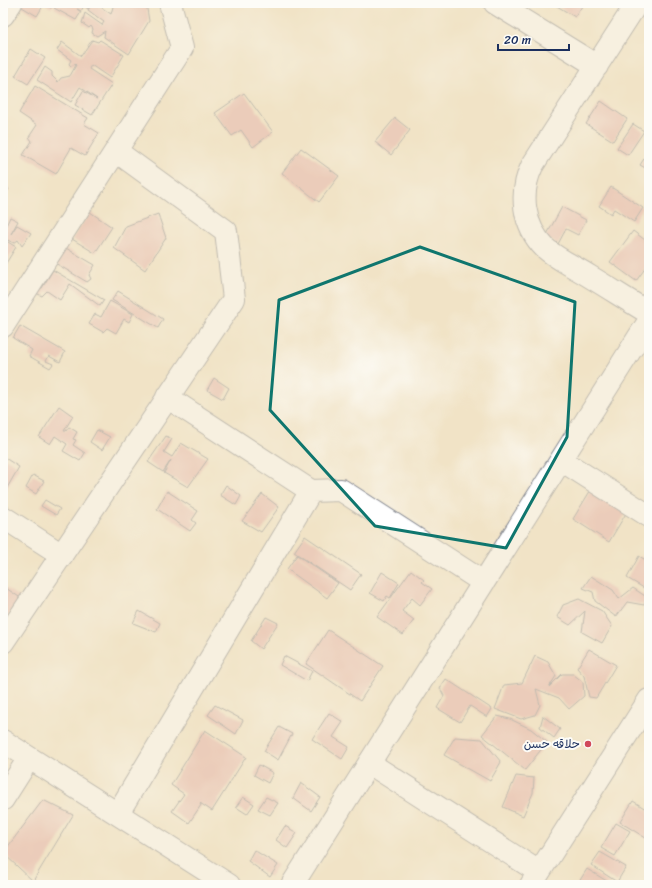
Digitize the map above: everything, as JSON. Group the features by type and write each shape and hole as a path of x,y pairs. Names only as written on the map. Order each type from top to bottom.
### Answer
{"street":[{"path":"3,15 11,3"},
{"path":"7,313 116,151 182,48 170,3"},
{"path":"496,3 597,66"},
{"path":"637,3 532,166 525,184 525,209 532,231 546,248 649,313"},
{"path":"3,642 234,299 226,231 116,151"},
{"path":"292,885 649,321"},
{"path":"167,397 311,491 341,490 483,582"},
{"path":"561,460 649,516"},
{"path":"118,813 311,491"},
{"path":"3,518 62,555"},
{"path":"369,763 535,878 649,700"},
{"path":"3,741 229,885"},
{"path":"3,799 29,758"}],"highlighted area":[{"path":"420,247 575,302 567,437 506,548 375,526 270,410 279,300"}],"building":[{"path":"38,3 43,6 37,16 17,4"},
{"path":"44,3 56,3 51,8"},
{"path":"57,3 92,3 88,9 84,6 81,11 77,9 81,12 76,20 54,8"},
{"path":"93,3 100,3 99,6 111,14 114,3 146,3 149,21 129,54 104,37 105,31 97,36 92,33 93,29 91,26 89,28 82,23 85,13 102,25 104,22 88,10"},
{"path":"552,3 584,3 575,17"},
{"path":"92,40 98,42 100,40 124,55 110,78 91,65 89,69 112,84 92,115 75,105 83,91 97,99 80,87 71,102 37,80 45,67 52,72 52,76 58,82 61,78 70,76 76,65 71,66 69,64 71,60 57,50 62,42 81,56"},
{"path":"31,49 45,58 28,84 15,76"},
{"path":"35,86 88,118 84,124 99,133 85,156 71,148 56,174 23,155 32,141 29,137 37,125 19,113"},
{"path":"244,93 273,132 253,147 241,130 232,136 215,113"},
{"path":"601,101 627,119 613,141 586,124"},
{"path":"395,118 410,130 391,155 375,142"},
{"path":"633,124 644,131 628,155 617,148"},
{"path":"301,148 339,176 319,202 282,173"},
{"path":"649,151 649,170 640,165"},
{"path":"3,185 9,189 3,198"},
{"path":"611,187 643,208 634,222 614,209 611,214 599,206"},
{"path":"562,207 586,220 578,235 566,229 558,244 545,238"},
{"path":"90,212 112,227 95,253 72,239"},
{"path":"158,214 166,238 145,270 114,248 126,226"},
{"path":"10,217 18,221 11,234 17,225 31,233 22,246 18,240 14,243 3,238 3,232"},
{"path":"633,231 649,243 649,263 636,281 610,262"},
{"path":"3,239 16,247 3,268"},
{"path":"59,244 95,265 89,275 91,279 87,282 50,260"},
{"path":"53,270 104,300 100,306 70,284 60,300 47,291 42,296 36,293 38,288 42,288"},
{"path":"118,291 163,319 158,328 112,300"},
{"path":"110,301 133,314 129,322 124,319 116,333 107,328 103,332 89,324 95,314 101,317"},
{"path":"20,326 65,352 60,362 49,356 46,361 53,364 50,368 29,356 32,350 13,338"},
{"path":"214,378 229,388 223,399 207,390"},
{"path":"59,406 73,416 64,431 66,431 69,427 77,432 73,439 76,440 73,445 85,453 80,461 63,451 67,444 55,436 50,444 39,437"},
{"path":"97,430 110,437 102,450 90,442"},
{"path":"166,436 172,439 164,452 172,457 181,443 208,459 188,487 164,473 171,460 163,472 148,462"},
{"path":"5,458 19,467 3,495 3,461"},
{"path":"33,475 44,481 36,494 26,488"},
{"path":"226,485 241,496 236,505 220,495"},
{"path":"592,488 628,510 609,542 573,519"},
{"path":"167,491 198,511 192,520 196,523 190,531 157,509"},
{"path":"262,494 279,507 261,532 242,521"},
{"path":"45,500 60,509 56,515 41,506"},
{"path":"305,536 361,574 350,590 294,552"},
{"path":"297,555 338,583 327,598 287,569"},
{"path":"639,556 649,562 649,591 627,578"},
{"path":"411,570 424,580 422,582 432,589 420,605 412,598 402,611 414,620 403,635 377,617"},
{"path":"382,572 399,583 390,598 387,596 384,601 370,593"},
{"path":"591,576 613,590 619,599 633,588 648,598 644,605 627,602 616,617 595,601 593,592 583,588"},
{"path":"3,586 22,599 3,623"},
{"path":"579,599 602,611 612,626 602,643 582,632 585,611 570,625 557,617 563,605"},
{"path":"139,611 160,623 156,632 133,623"},
{"path":"266,617 278,623 261,649 251,641"},
{"path":"328,630 383,666 360,701 306,664"},
{"path":"589,649 616,665 596,698 589,697 584,676 577,668"},
{"path":"284,656 312,671 307,681 280,665"},
{"path":"535,656 548,662 556,676 549,687 562,674 573,674 583,682 584,696 569,709 559,698 536,689 540,705 535,715 521,719 495,709 504,685 522,683"},
{"path":"446,679 492,709 487,717 470,706 460,722 437,708 444,696 440,688"},
{"path":"215,705 243,720 236,734 208,715"},
{"path":"329,713 343,722 333,737 349,747 342,759 312,739"},
{"path":"497,716 510,719 531,729 547,742 525,770 482,735"},
{"path":"543,716 560,729 554,738 540,727"},
{"path":"279,727 292,734 278,760 264,751"},
{"path":"205,730 246,757 212,811 200,803 201,805 189,823 172,811 184,794 171,785"},
{"path":"455,737 482,739 501,762 490,781 444,755"},
{"path":"259,765 273,773 268,783 254,775"},
{"path":"516,776 534,778 533,793 523,816 503,807"},
{"path":"301,783 320,797 311,811 293,798"},
{"path":"243,797 254,804 247,814 236,807"},
{"path":"266,797 278,803 270,815 258,809"},
{"path":"43,800 73,815 33,881 3,853"},
{"path":"633,801 649,811 649,840 620,822"},
{"path":"616,823 630,831 615,856 601,848"},
{"path":"285,826 297,833 287,848 276,840"},
{"path":"254,850 278,865 270,877 248,861"},
{"path":"600,852 626,867 617,882 591,865"},
{"path":"587,869 610,883 608,885 577,885"}],"place":[{"name":"حلاقه حسن","path":"588,744"}]}
